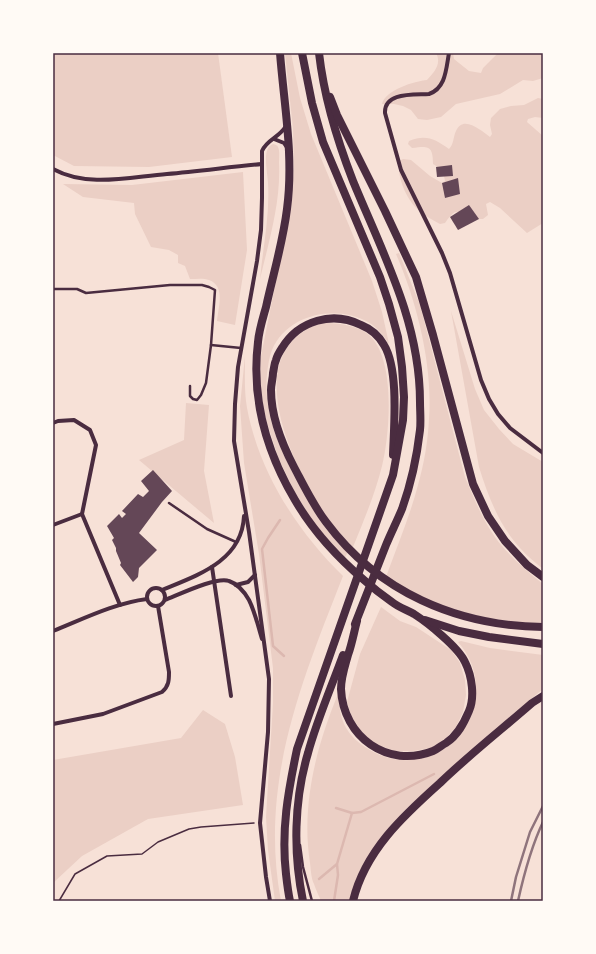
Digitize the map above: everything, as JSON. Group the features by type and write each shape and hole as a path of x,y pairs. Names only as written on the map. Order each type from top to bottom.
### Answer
{"highway":[{"path":"280,53 288,124 290,172 287,210 258,340 256,370 258,399 264,430 282,477 295,501 312,526 333,551 364,580 393,603 420,619 454,647 465,662 472,686 472,704 463,725 450,740 433,751 410,756 388,753 369,745 355,731 345,712 341,689 344,670 357,621"},
{"path":"289,899 285,863 284,828 288,791 297,749 393,475 402,427 404,397 398,337 389,304 380,277 323,142 312,103 302,53"},
{"path":"303,901 297,863 297,814 307,754 318,721 386,543 402,510 414,466 420,428 420,390 417,358 401,294 353,180 330,115 322,81 319,53"},
{"path":"319,53 328,90 337,115 416,277 473,484 488,516 505,541 527,565 543,577"},
{"path":"393,475 395,416 394,389 390,363 384,345 377,335 370,329 344,318 319,320 306,325 287,340 276,359 271,389 272,402 274,415 288,456 312,502 326,523 368,567 400,590 427,604 464,617 500,624 543,627"},
{"path":"420,619 459,631 543,644"},
{"path":"353,901 356,889 366,866 381,842 403,816 461,763 532,703 543,696"}],"street":[{"path":"449,53 444,81 439,88 429,94 392,98 386,105 385,113 400,170 442,253 450,273 481,380 489,399 498,414 510,428 543,453"},
{"path":"270,901 260,822 269,708 269,679 255,575 234,441 238,368 261,230 262,151 268,141 274,139 283,132 288,124"},
{"path":"274,139 284,143 290,151"},
{"path":"53,168 67,176 112,181 140,176 262,164"},
{"path":"53,423 58,421 74,420 90,430 96,445 82,514 120,605"},
{"path":"162,590 212,567 226,556 237,542 244,527 244,509"},
{"path":"53,525 82,514"},
{"path":"212,567 231,696"},
{"path":"236,585 248,582 255,575"},
{"path":"165,600 165,595 162,590 157,588 152,589 148,593 147,599 152,605 158,606 165,600 214,582 222,580 229,581 243,591 250,602 266,650"},
{"path":"53,631 120,605 136,600 147,599"},
{"path":"53,724 103,714 162,692 167,688 169,672 158,606"}],"lane":[{"path":"53,289 77,289 86,293 170,285 202,285 209,286 215,290 211,345 206,383 197,400 190,396 190,386"},
{"path":"211,345 242,348"},
{"path":"169,502 207,529 237,542"},
{"path":"297,814 303,867 312,901"}],"path":[{"path":"59,901 75,874 107,856 142,854 158,842 201,827 260,822"}],"shaded area":[{"path":"53,53 218,53 232,157 149,167 74,166 53,155"},
{"path":"285,53 291,53 300,98 311,134 372,281 382,312 389,344 380,332 368,322 342,314 328,313 301,321 289,328 279,338 269,359 267,374 268,405 271,420 281,449 316,515 328,532 348,552 344,559 320,532 296,495 278,457 263,410 260,384 261,356 289,216 294,169 293,129"},
{"path":"436,53 453,53 454,59 469,71 481,73 483,68 498,53 543,53 543,78 533,81 523,80 500,94 456,104 441,117 427,120 418,119 411,110 403,106 382,104 384,99 389,94 401,87 427,80 435,71 438,64 438,57"},
{"path":"538,98 543,99 543,118 535,117 528,119 527,122 543,136 543,223 527,233 500,208 490,202 486,204 488,215 483,219 473,218 455,212 445,223 440,224 416,208 407,196 401,182 399,161 403,159 411,160 430,176 442,183 445,181 441,171 433,164 431,150 426,147 412,148 408,144 409,141 420,138 435,140 449,149 452,145 456,131 459,126 463,124 473,125 490,137 492,134 490,125 491,118 500,109 524,105"},
{"path":"273,144 278,147 279,150 278,192 274,221 260,279 268,207 266,155 269,146"},
{"path":"243,172 247,250 235,325 217,321 220,298 218,287 214,283 205,279 190,279 185,266 178,263 178,255 169,250 151,247 135,214 134,203 83,197 63,184 132,185"},
{"path":"399,253 420,305 465,477 490,530 516,561 543,584 543,623 498,620 454,610 421,597 386,577 415,497 422,469 428,436 430,399 426,356 422,335 411,293 396,254"},
{"path":"451,311 475,389 484,410 513,444 543,462 543,569 525,554 506,530 486,489 479,467"},
{"path":"321,323 343,324 365,332 375,342 382,357 387,375 389,415 385,452 376,487 353,547 338,532 316,501 289,445 280,415 277,386 281,360 295,338"},
{"path":"245,356 246,402 253,432 261,455 282,499 296,520 310,540 343,576 312,655 299,695 288,735 280,775 276,816 276,858 281,901 275,901 268,850 266,817 273,703 273,668 259,554 244,463 240,406"},
{"path":"186,403 209,405 204,471 214,523 139,460 184,440"},
{"path":"381,607 400,621 416,627 451,650 460,663 465,680 466,695 463,712 456,727 445,739 431,748 413,751 395,751 375,744 362,732 352,718 347,702 360,654"},
{"path":"461,641 490,648 543,655 543,689 475,746 406,809 393,823 366,859 356,880 349,901 321,901 312,877 307,820 312,777 317,756 338,694 339,706 346,728 355,739 370,750 388,758 406,760 424,758 441,751 455,740 466,726 473,709 476,689 475,676 469,658 458,642"},
{"path":"203,710 225,724 235,757 243,805 148,819 82,856 53,883 53,760 181,738"}],"building":[{"path":"452,165 453,176 437,177 436,167"},
{"path":"458,178 460,194 445,198 442,183"},
{"path":"469,205 479,219 458,230 450,217"},
{"path":"153,470 172,491 139,533 157,550 139,568 138,577 133,582 120,565 121,563 112,540 114,538 107,526 119,514 122,518 126,514 122,511 138,494 143,497 149,491 141,481"}],"waterway":[{"path":"280,520 262,549 273,646 284,656"},
{"path":"336,808 352,813 361,812 434,774"},
{"path":"334,901 338,875 337,864 352,813"},
{"path":"319,879 337,864"}],"railway":[{"path":"511,901 516,877 530,832 543,806"},
{"path":"518,901 528,861 543,822"}]}
